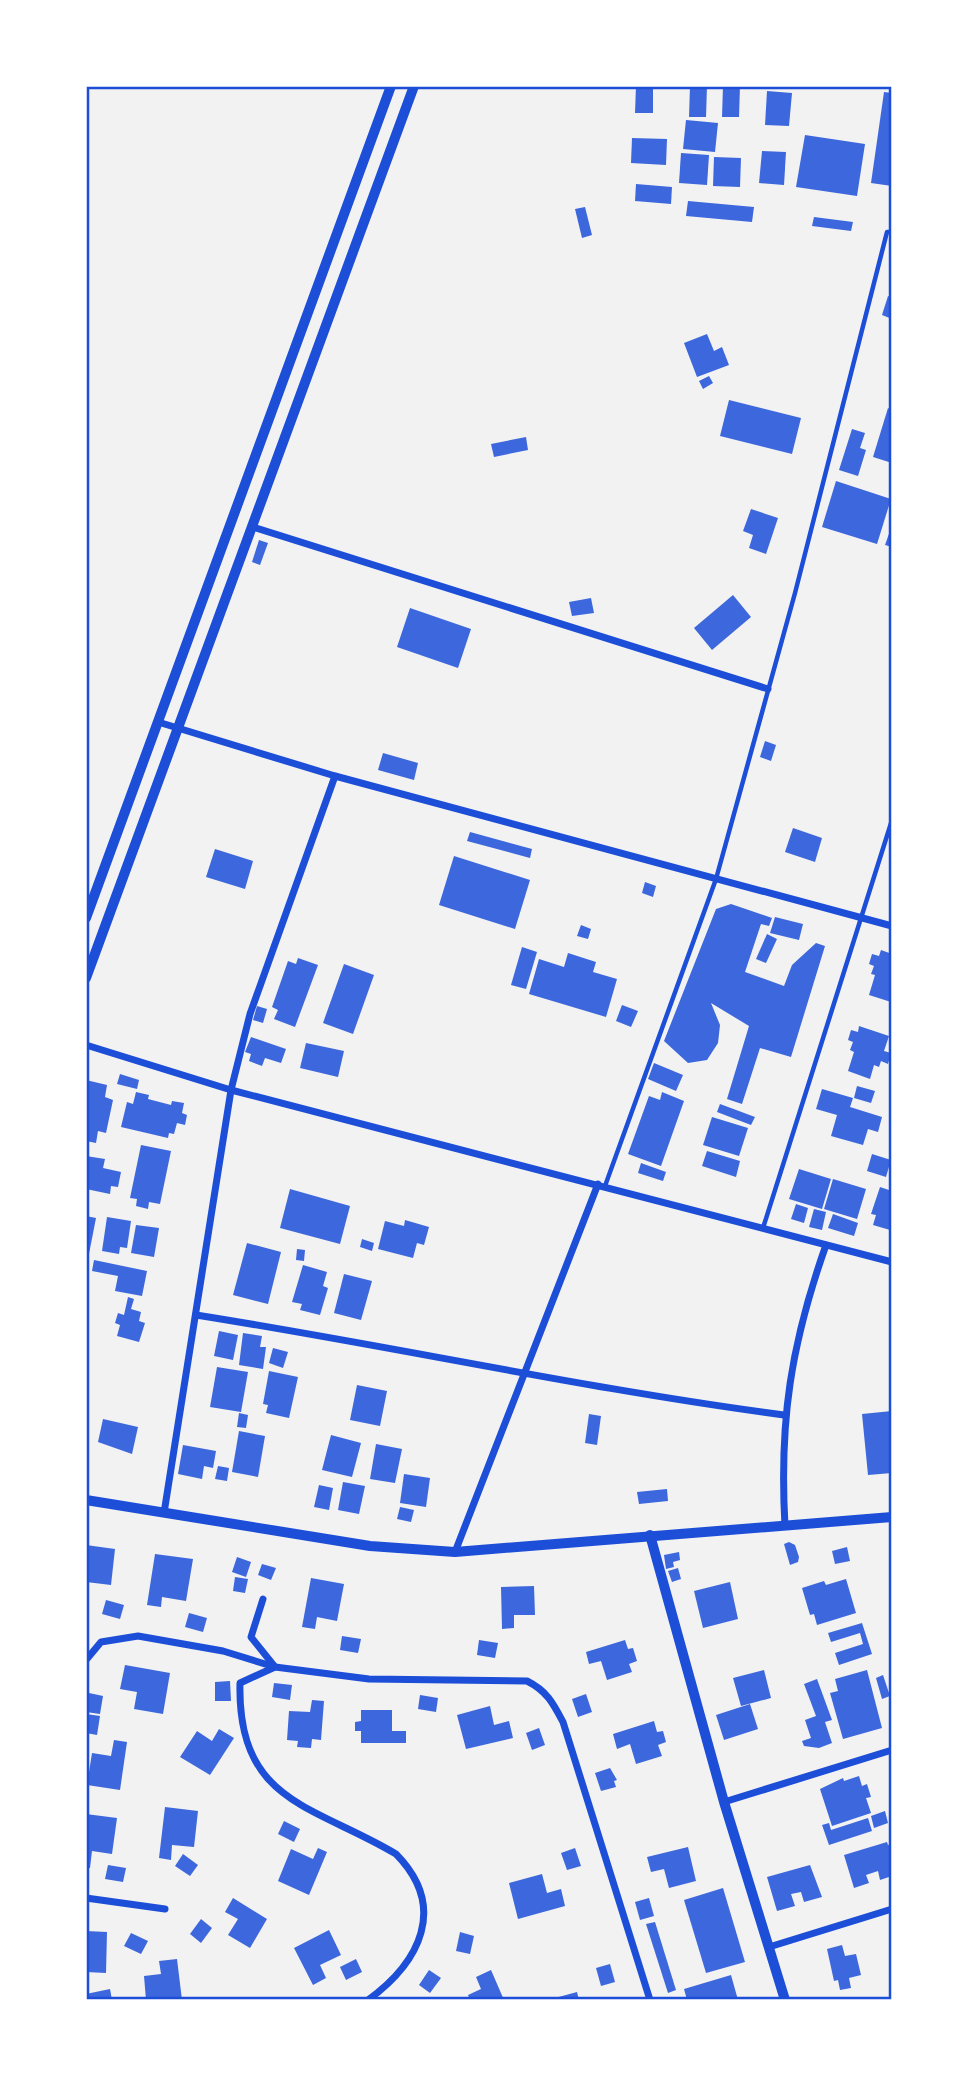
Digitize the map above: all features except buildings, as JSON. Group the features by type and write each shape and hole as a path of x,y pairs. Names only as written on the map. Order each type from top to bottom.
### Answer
{"main road":[{"path":"86,918 391,86"},
{"path":"86,978 414,86"},
{"path":"104,867 123,874"},
{"path":"86,1500 369,1546 455,1552 508,1550 650,1535 892,1517"},
{"path":"650,1535 724,1802 785,2000"}],"street":[{"path":"253,527 768,689"},
{"path":"158,722 335,776 892,926"},
{"path":"164,1513 231,1090 250,1014 335,776"},
{"path":"86,1045 231,1090 892,1262"},
{"path":"455,1552 601,1185"},
{"path":"785,1526 782,1471 784,1415 792,1357 806,1300 825,1245"},
{"path":"196,1315 652,1398 784,1415"},
{"path":"263,1600 251,1637 275,1667"},
{"path":"86,1660 101,1642 112,1637 138,1636 223,1651 275,1667 369,1679 527,1681 540,1688 551,1699 563,1722 650,2000"},
{"path":"275,1667 240,1683 239,1719 255,1760 283,1794 301,1807 396,1854 408,1866 423,1896 423,1924 410,1958 396,1977 368,2000"},
{"path":"724,1802 892,1750"},
{"path":"86,1898 165,1909"},
{"path":"769,1947 892,1909"}],"lane":[{"path":"601,1185 716,879 887,232 892,232"},
{"path":"763,1228 892,820"}]}
